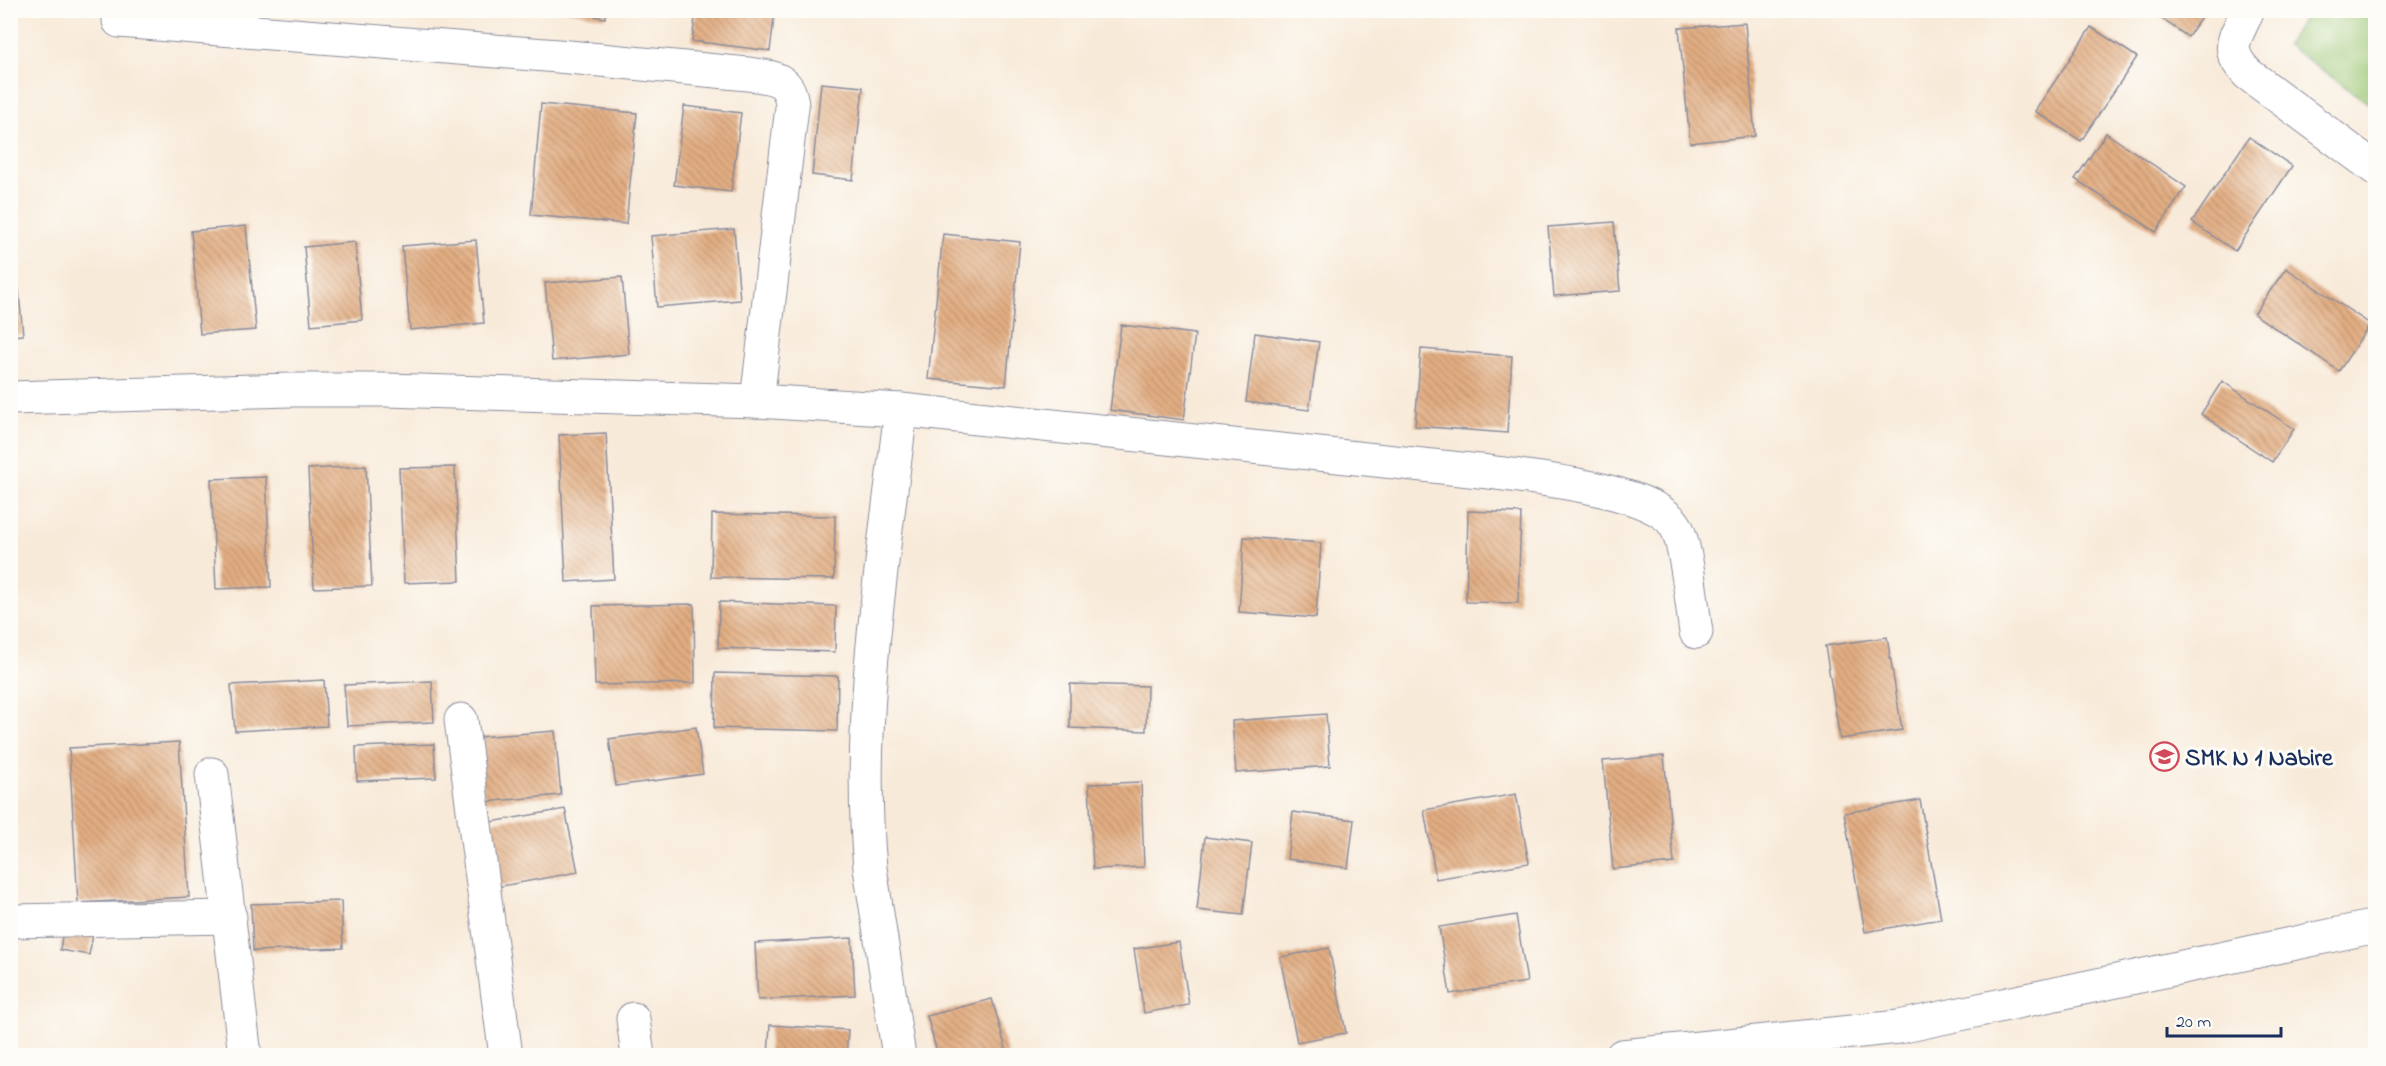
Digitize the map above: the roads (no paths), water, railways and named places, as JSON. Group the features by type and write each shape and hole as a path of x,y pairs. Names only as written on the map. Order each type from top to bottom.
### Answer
{"street":[{"path":"2248,10 2235,41 2233,53 2238,63 2248,74 2376,169"},
{"path":"119,21 736,72 772,77 786,85 791,96 792,107 758,401"},
{"path":"10,398 291,390 386,390 758,401 902,410 1490,472 1553,481 1628,496 1660,510 1676,526 1684,551 1696,632"},
{"path":"899,1056 870,868 866,806 866,737 870,672 902,410"},
{"path":"461,720 506,1056"},
{"path":"212,774 244,1056"},
{"path":"10,921 230,917"},
{"path":"1622,1056 1899,1027 2376,926"},
{"path":"633,1018 638,1056"}],"place":[{"name":"SMK N 1 Nabire","path":"2164,757"}]}
